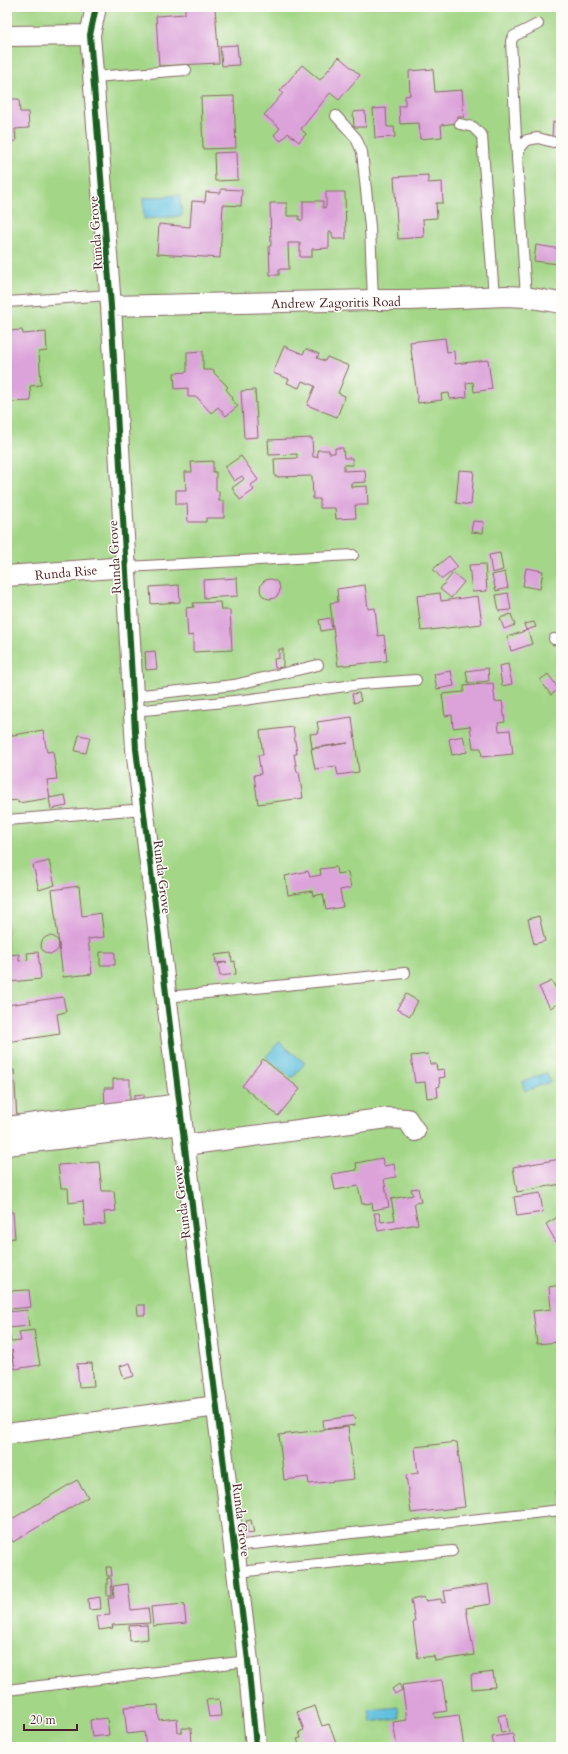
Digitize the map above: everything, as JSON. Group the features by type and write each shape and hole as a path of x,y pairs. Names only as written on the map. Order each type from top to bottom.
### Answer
{"street":[{"name":"Runda Grove","path":"96,7 90,35 111,301 136,749 248,1661 256,1747"},
{"path":"7,36 90,35"},
{"name":"Andrew Zagoritis Road","path":"111,301 409,300 526,297 561,303"},
{"name":"Runda Rise","path":"7,576 126,567"},
{"path":"7,1127 180,1104"},
{"path":"185,1146 388,1118 406,1119 415,1131"},
{"path":"7,1144 182,1124"},
{"path":"7,1434 217,1406"}],"lane":[{"path":"526,297 511,41 514,36 538,24"},
{"path":"94,77 186,70"},
{"path":"336,116 356,138 362,152 370,227 373,300"},
{"path":"460,124 473,127 482,136 494,297"},
{"path":"517,158 520,148 527,140 538,138 553,142"},
{"path":"7,302 111,301"},
{"path":"126,567 353,555"},
{"path":"134,703 234,685 318,665"},
{"path":"134,703 244,700 361,684 416,680"},
{"path":"7,820 144,809"},
{"path":"167,997 405,973"},
{"path":"234,1546 561,1510"},
{"path":"237,1572 452,1551"},
{"path":"7,1690 248,1661"}],"green space":[{"path":"7,7 561,7 561,1747 7,1747"}],"water":[{"path":"180,195 182,216 144,219 143,198"},
{"path":"279,1042 305,1063 292,1078 266,1057"},
{"path":"547,1073 550,1082 525,1091 522,1082"},
{"path":"398,1707 399,1718 371,1722 369,1710"}],"building":[{"path":"185,7 215,7 219,63 159,66 156,16 185,14"},
{"path":"237,45 239,65 222,66 220,46"},
{"path":"339,57 360,75 339,100 330,93 301,129 306,134 299,142 288,133 281,141 274,135 280,128 264,115 283,93 280,91 302,65 320,80"},
{"path":"433,69 435,92 462,90 464,117 457,117 457,123 441,125 442,137 420,139 419,123 400,124 399,106 405,106 405,96 410,95 409,71"},
{"path":"234,96 236,148 203,149 201,97"},
{"path":"7,99 19,99 20,112 28,112 29,128 15,129 16,141 7,142"},
{"path":"386,108 387,127 394,127 395,137 375,138 373,109"},
{"path":"365,111 366,127 354,127 353,112"},
{"path":"553,122 561,122 561,140 552,139"},
{"path":"237,152 238,180 215,181 214,153"},
{"path":"428,175 428,183 442,182 443,203 436,203 437,218 423,219 424,237 398,239 394,177"},
{"path":"221,189 242,190 241,206 223,205 220,258 157,254 159,224 190,227 192,201 205,202 206,192 221,193"},
{"path":"326,192 345,192 346,239 333,239 332,232 329,232 329,248 312,249 312,257 300,257 300,243 288,243 289,269 279,269 279,275 270,275 270,203 287,203 287,216 299,216 299,220 303,220 303,201 323,201 323,208 326,207"},
{"path":"536,245 561,249 561,271 557,270 558,264 534,261"},
{"path":"22,330 23,334 46,332 47,351 39,352 41,385 30,386 31,401 10,402 10,399 7,399 7,331"},
{"path":"445,338 447,352 454,351 455,364 488,360 492,389 474,392 473,382 466,383 467,397 450,399 449,393 441,394 442,400 418,403 410,342"},
{"path":"284,346 303,354 306,349 319,354 317,358 325,361 327,357 349,366 338,393 345,396 337,417 307,405 315,386 302,381 299,388 287,383 289,379 273,373"},
{"path":"203,351 203,370 214,370 214,373 228,387 226,389 233,398 231,399 238,406 226,416 218,407 211,413 197,397 188,397 188,388 175,389 174,373 187,372 187,352"},
{"path":"255,390 258,437 244,438 241,391"},
{"path":"312,438 313,457 318,457 317,450 329,450 329,453 335,453 335,448 343,448 344,458 352,458 353,465 344,465 344,471 365,470 366,482 351,483 351,487 367,486 368,505 355,505 356,518 336,519 335,508 320,508 320,499 313,499 312,476 275,477 274,459 297,458 297,454 269,455 268,440"},
{"path":"241,456 258,480 251,485 254,490 240,500 232,488 244,479 242,476 234,481 225,467"},
{"path":"213,461 213,472 216,472 216,491 219,491 219,501 224,501 224,518 206,518 206,522 188,522 187,504 176,504 176,490 186,490 185,472 192,472 191,462"},
{"path":"459,470 474,471 471,505 456,503"},
{"path":"473,521 484,522 483,533 471,532"},
{"path":"500,553 503,570 492,573 489,555"},
{"path":"449,556 458,567 442,579 433,569"},
{"path":"485,564 487,591 472,592 469,565"},
{"path":"526,568 543,571 540,589 523,586"},
{"path":"505,572 508,588 496,591 492,575"},
{"path":"453,573 464,582 451,598 440,589"},
{"path":"237,578 238,596 204,598 203,580"},
{"path":"270,579 277,582 280,589 277,596 270,599 263,596 260,589 263,582"},
{"path":"179,585 180,602 151,604 150,587"},
{"path":"365,585 368,609 375,608 378,636 384,635 387,661 338,666 330,603 338,602 337,589"},
{"path":"440,593 441,601 478,596 482,624 421,631 417,596"},
{"path":"508,593 511,610 499,611 496,595"},
{"path":"220,602 221,610 230,610 232,650 193,652 193,635 188,636 186,608 194,607 193,603"},
{"path":"511,614 515,625 504,629 500,618"},
{"path":"330,618 332,629 321,631 319,620"},
{"path":"534,622 536,627 526,630 524,624"},
{"path":"528,630 532,644 511,651 507,637"},
{"path":"279,649 283,649 283,667 275,668 274,659 279,658"},
{"path":"155,651 157,669 146,670 145,652"},
{"path":"508,664 512,684 502,686 499,666"},
{"path":"488,668 489,681 468,683 466,671"},
{"path":"451,671 454,686 437,689 434,674"},
{"path":"548,674 559,689 551,695 540,680"},
{"path":"493,683 495,702 502,701 505,722 498,723 499,731 510,730 513,754 482,757 481,748 473,748 470,726 453,728 452,715 445,716 442,694 464,692 464,686"},
{"path":"359,693 361,701 354,703 352,694"},
{"path":"352,717 359,772 338,775 336,766 315,769 311,749 348,743 312,748 310,734 319,733 317,722"},
{"path":"293,727 297,754 294,754 297,772 299,772 303,798 258,804 254,775 261,774 258,755 263,755 260,731"},
{"path":"43,730 47,752 53,751 57,779 47,780 50,798 18,803 18,800 7,801 7,736"},
{"path":"79,735 90,737 86,753 75,751"},
{"path":"463,736 467,752 452,755 449,739"},
{"path":"65,795 67,806 51,809 49,798"},
{"path":"49,861 55,885 39,890 33,865"},
{"path":"336,867 337,874 348,872 351,888 340,890 343,907 326,910 323,894 313,896 312,891 288,895 285,876 308,871 310,877 321,875 320,869"},
{"path":"79,886 82,916 101,913 104,937 88,939 92,974 63,977 52,890"},
{"path":"539,916 545,941 534,944 528,919"},
{"path":"50,936 56,939 59,945 56,951 50,954 44,951 41,945 44,939"},
{"path":"38,952 41,979 10,982 8,955 19,954 19,961 28,960 27,953"},
{"path":"100,952 115,952 115,965 100,965"},
{"path":"231,953 232,962 235,961 236,974 220,976 218,964 227,962 216,963 215,955"},
{"path":"552,981 561,998 561,1002 550,1008 539,987"},
{"path":"406,994 418,1001 410,1016 397,1009"},
{"path":"63,997 66,1012 57,1014 60,1034 7,1042 7,1005"},
{"path":"428,1054 430,1064 436,1064 437,1070 444,1069 445,1077 439,1078 440,1086 437,1087 438,1097 427,1098 425,1082 415,1083 411,1056"},
{"path":"263,1059 300,1089 278,1116 242,1086"},
{"path":"7,1070 14,1070 17,1119 7,1119"},
{"path":"113,1079 130,1079 130,1105 105,1106 104,1088 113,1088"},
{"path":"144,1094 144,1104 134,1104 134,1095"},
{"path":"382,1158 384,1166 394,1164 396,1177 384,1179 389,1207 373,1210 372,1203 362,1204 358,1186 335,1190 332,1174 357,1170 356,1163"},
{"path":"561,1159 561,1184 517,1192 513,1167"},
{"path":"99,1162 102,1191 114,1191 116,1211 104,1212 105,1224 85,1226 83,1201 69,1203 68,1188 61,1188 58,1165"},
{"path":"418,1188 421,1202 414,1203 418,1224 378,1231 374,1213 379,1213 381,1222 395,1220 391,1199 413,1195 411,1189"},
{"path":"540,1193 543,1212 517,1216 514,1197"},
{"path":"13,1212 15,1238 7,1239 7,1213"},
{"path":"561,1215 561,1239 556,1242 546,1224"},
{"path":"561,1285 560,1357 559,1342 537,1344 533,1311 551,1309 549,1287"},
{"path":"29,1290 31,1307 10,1309 8,1291"},
{"path":"137,1305 145,1305 145,1315 138,1315"},
{"path":"27,1310 29,1326 7,1328 7,1312"},
{"path":"34,1330 40,1365 15,1369 12,1350 13,1361 7,1362 7,1332 9,1332 11,1342 21,1341 19,1332"},
{"path":"92,1363 94,1386 79,1387 77,1364"},
{"path":"130,1363 134,1376 124,1379 120,1366"},
{"path":"354,1416 355,1425 324,1429 323,1420"},
{"path":"348,1427 354,1479 309,1484 308,1477 284,1480 279,1435"},
{"path":"457,1442 465,1507 411,1513 406,1475 418,1473 415,1447"},
{"path":"77,1480 88,1497 13,1542 7,1533 7,1522"},
{"path":"251,1520 254,1533 248,1534 246,1521"},
{"path":"106,1567 111,1567 112,1576 107,1576"},
{"path":"107,1578 111,1578 112,1596 107,1596"},
{"path":"128,1584 131,1610 148,1608 150,1623 112,1625 113,1628 99,1630 97,1616 110,1615 108,1598 114,1598 113,1586"},
{"path":"488,1584 491,1604 466,1608 474,1655 435,1661 434,1656 418,1658 413,1623 415,1622 411,1600 424,1597 425,1601 441,1599 442,1603 446,1602 444,1591"},
{"path":"100,1597 101,1609 89,1610 88,1599"},
{"path":"184,1604 186,1623 153,1626 151,1607"},
{"path":"147,1625 148,1639 130,1641 129,1626"},
{"path":"493,1672 495,1687 472,1689 471,1675"},
{"path":"442,1680 447,1711 434,1713 435,1718 459,1715 464,1747 397,1747 393,1722 407,1720 402,1685"},
{"path":"399,1684 402,1690 395,1694 392,1689"},
{"path":"219,1699 221,1716 209,1717 206,1700"},
{"path":"158,1705 159,1720 177,1718 178,1733 182,1733 182,1728 191,1728 192,1746 205,1745 205,1747 146,1747 144,1732 127,1734 124,1707"},
{"path":"315,1706 322,1726 329,1724 337,1746 300,1747 297,1739 301,1738 299,1732 304,1730 297,1712"},
{"path":"506,1714 509,1732 501,1733 498,1716"},
{"path":"107,1718 109,1735 92,1737 90,1720"},
{"path":"513,1734 515,1747 494,1747 492,1737"}],"cycle path":[{"path":"96,7 90,35 111,306 136,749 248,1661 256,1747"}]}
